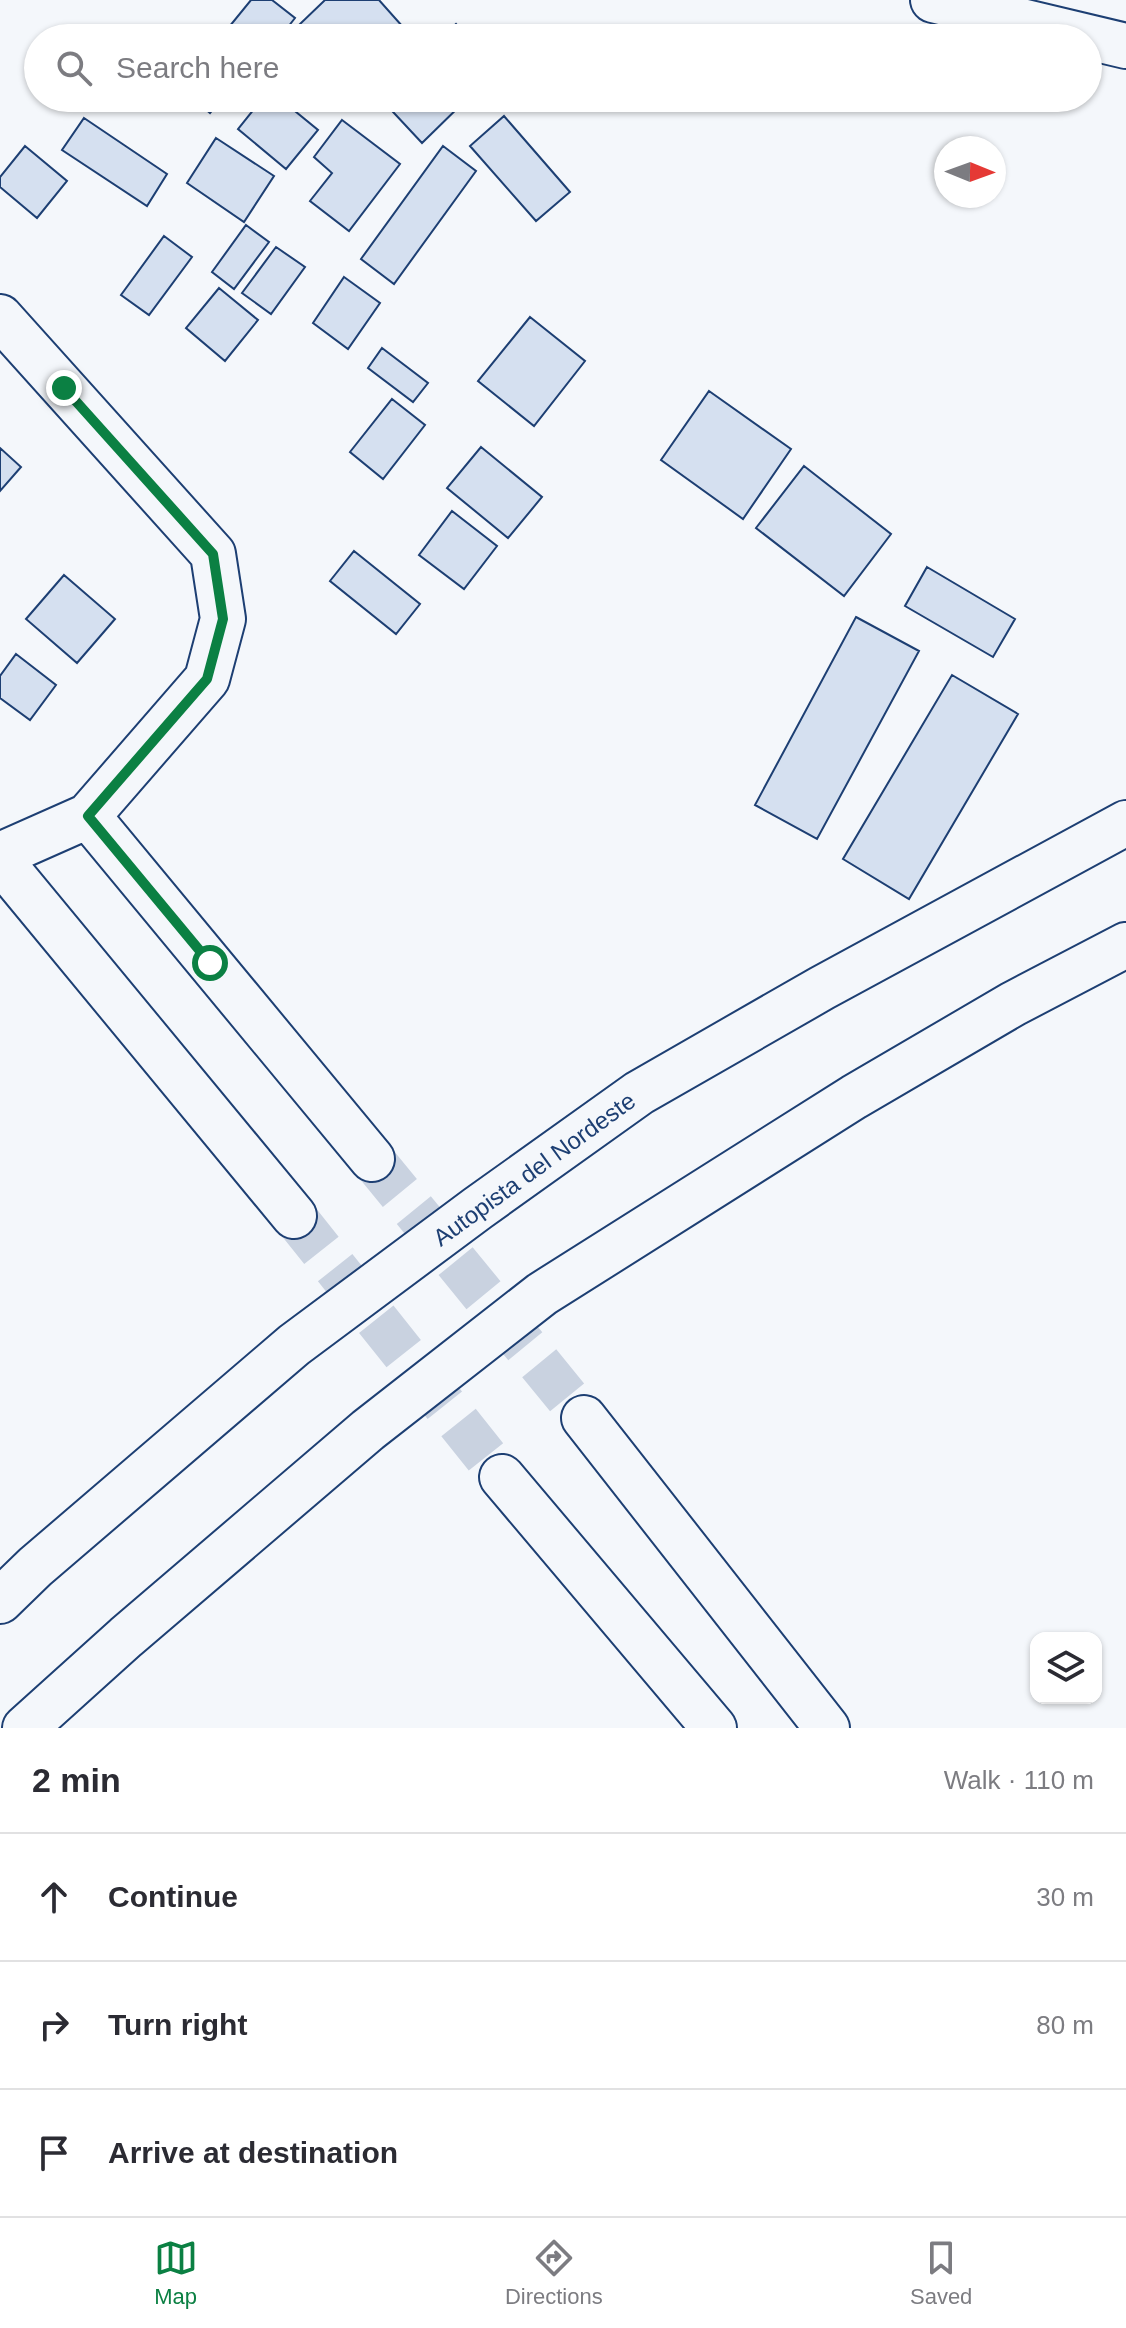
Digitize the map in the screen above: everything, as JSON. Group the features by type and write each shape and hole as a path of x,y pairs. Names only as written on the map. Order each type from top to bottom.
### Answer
{"main road":[{"path":"933,0 1034,24"},
{"path":"1102,40 1126,46"},
{"path":"0,317 213,554 223,619 207,679 88,816 0,858 294,1216"},
{"path":"88,816 372,1159"},
{"name":"Autopista del Nordeste","path":"0,1601 47,1556 294,1345 639,1093 822,988 1126,823"},
{"path":"25,1728 126,1637 368,1430 542,1294 854,1097 1013,1004 1126,945"},
{"path":"584,1418 827,1728"},
{"path":"502,1477 714,1728"}],"building":[{"path":"251,0 272,0 295,18 290,24 231,24"},
{"path":"325,0 379,0 400,24 300,24"},
{"path":"252,112 296,112 318,130 286,169 238,129"},
{"path":"393,112 454,112 422,143"},
{"path":"504,116 570,192 536,221 470,146"},
{"path":"84,118 167,174 147,206 62,150"},
{"path":"342,120 400,164 349,231 310,201 332,173 314,157"},
{"path":"216,138 274,176 244,222 187,183"},
{"path":"25,146 67,181 37,218 0,187 0,177"},
{"path":"443,146 476,171 394,284 361,259"},
{"path":"246,225 269,242 234,289 212,272"},
{"path":"164,236 192,257 149,315 121,295"},
{"path":"276,247 305,267 271,314 242,293"},
{"path":"344,277 380,303 348,349 313,323"},
{"path":"219,288 258,320 225,361 186,328"},
{"path":"530,317 585,361 534,426 478,381"},
{"path":"382,348 428,383 413,402 368,368"},
{"path":"709,391 791,449 743,519 661,460"},
{"path":"392,399 425,425 383,479 350,452"},
{"path":"481,447 542,497 508,538 447,488"},
{"path":"0,448 21,467 0,491"},
{"path":"804,466 891,534 844,596 756,528"},
{"path":"452,511 497,546 464,589 419,555"},
{"path":"354,551 420,604 396,634 330,581"},
{"path":"927,567 1015,619 993,657 905,606"},
{"path":"64,575 115,619 77,663 26,619"},
{"path":"856,617 919,651 817,839 755,805"},
{"path":"16,654 56,685 30,720 0,698 0,676"},
{"path":"952,675 1018,714 909,899 843,859"}],"tunnel":[{"path":"372,1159 584,1418"},
{"path":"294,1216 502,1477"}],"route":[{"path":"64,388 213,554 223,619 207,679 88,816 210,963"}]}
